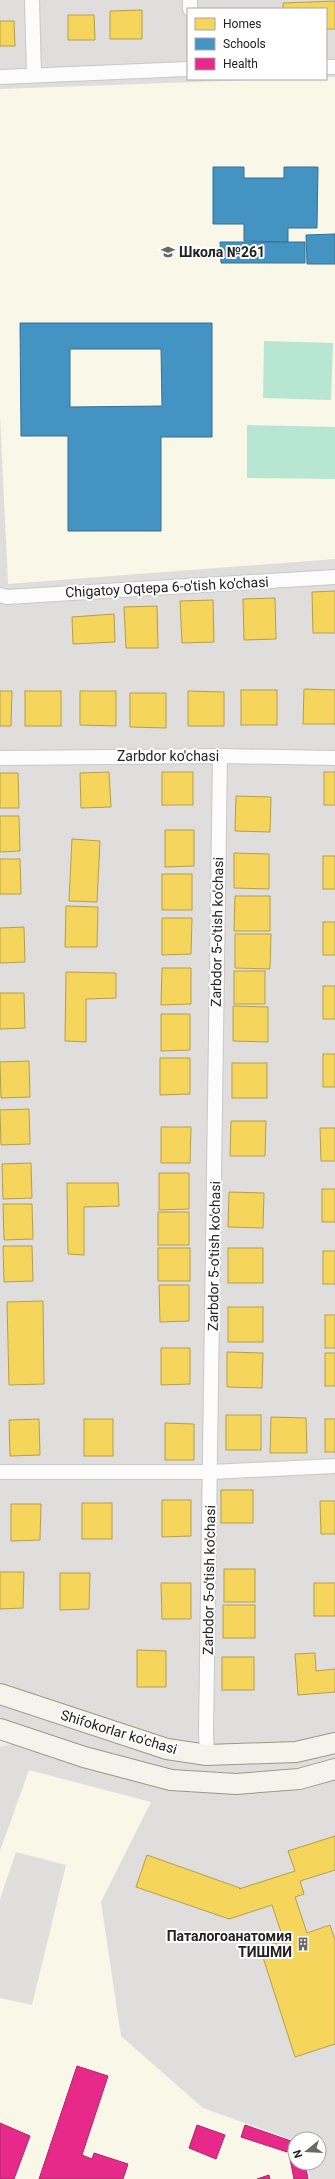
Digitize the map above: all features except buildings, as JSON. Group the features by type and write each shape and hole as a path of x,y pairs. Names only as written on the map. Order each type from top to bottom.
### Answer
{"main road":[{"name":"Shifokorlar ko'chasi","path":"0,1694 167,1749 207,1755 296,1752 335,1743"},
{"path":"0,1729 84,1757 171,1780 236,1784 299,1779 335,1769"}],"street":[{"path":"32,0 34,75"},
{"path":"0,77 187,69"},
{"name":"Chigatoy Oqtepa 6-o'tish ko'chasi","path":"0,595 7,597 335,578"},
{"name":"Zarbdor ko'chasi","path":"0,758 220,756 335,758"},
{"name":"Zarbdor 5-o'tish ko'chasi","path":"207,1755 206,1732 211,1472 220,756"},
{"path":"0,1472 211,1472 335,1466"}],"shaded area":[{"path":"0,0 335,0 335,2179 0,2179 0,1747 32,1740 0,1728"},
{"name":"Школа №261","path":"327,77 335,77 335,559 8,584 0,415 0,89 248,80 327,80"},
{"path":"29,1770 151,1802 101,1902 121,2036 203,2108 287,2138 287,2171 308,2171 310,2179 0,2179 0,1851"},
{"path":"16,1852 66,1865 32,2005 0,1998 0,1899"}],"green space":[{"path":"264,341 333,343 331,400 263,398"},
{"path":"247,425 335,427 335,479 247,478"}],"place":[{"name":"Школа №261","path":"168,252"},
{"name":"Паталогоанатомия ТИШМИ","path":"303,1944"}]}
